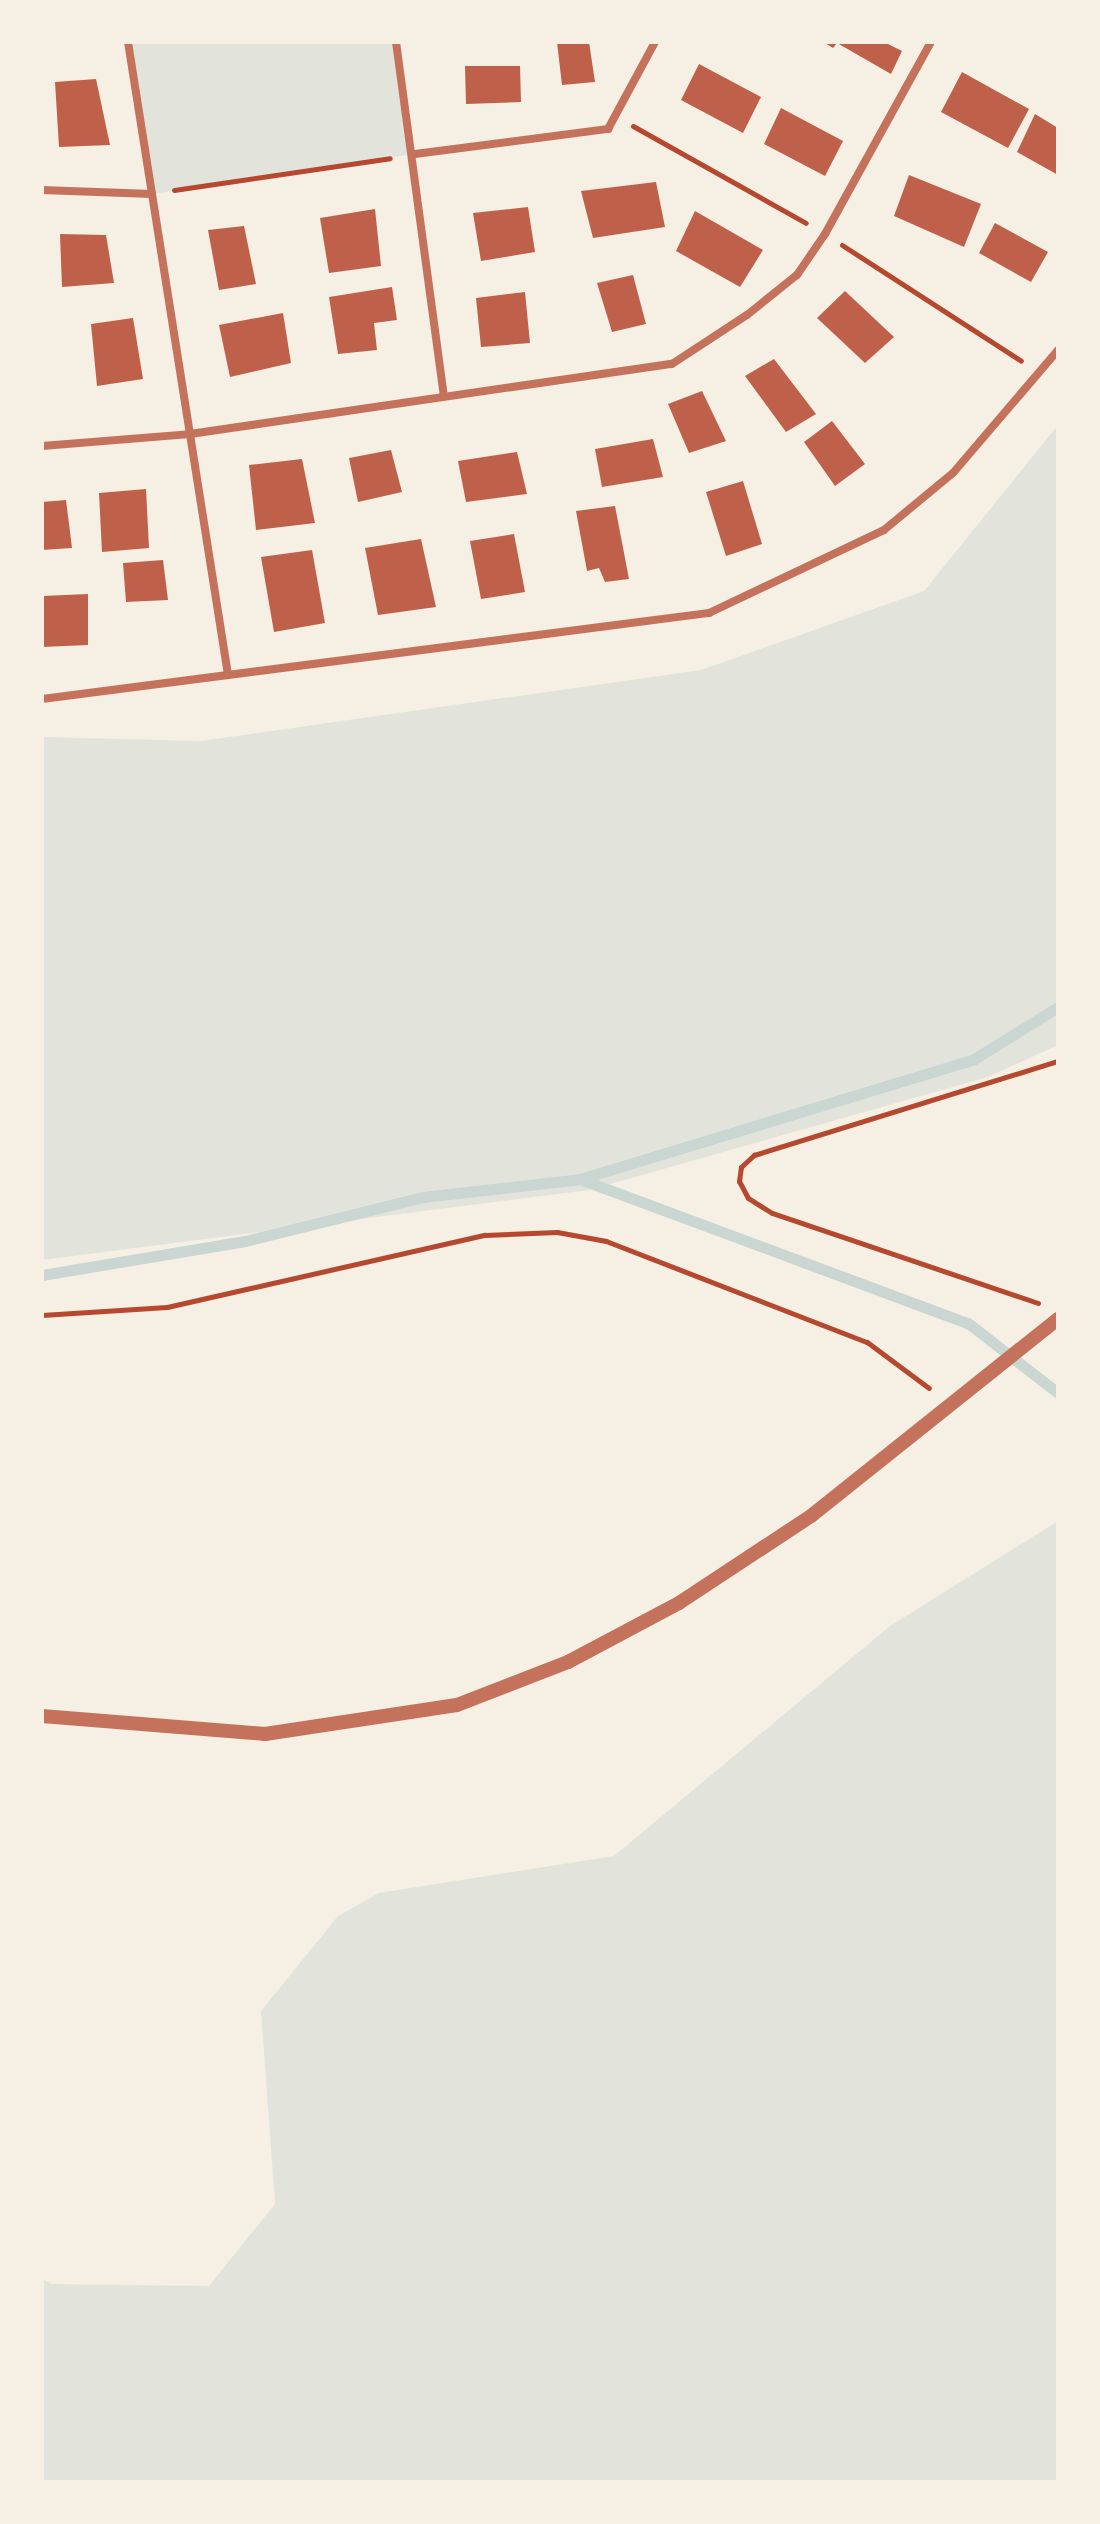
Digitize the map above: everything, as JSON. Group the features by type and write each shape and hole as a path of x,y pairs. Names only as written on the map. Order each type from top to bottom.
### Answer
{"street":[{"path":"128,42 228,675"},
{"path":"396,42 415,154 444,395"},
{"path":"415,154 608,129 655,42"},
{"path":"42,446 190,434 672,364 747,315 797,275 825,234 931,42"},
{"path":"42,190 152,194"},
{"path":"42,699 709,613 884,530 953,473 1058,350"},
{"path":"42,1716 265,1734 457,1705 568,1662 679,1603 811,1516 978,1387 1058,1319"}],"path":[{"path":"152,194 415,154"},
{"path":"1045,1306 772,1213 748,1198 739,1181 741,1167 754,1155 1058,1061"},
{"path":"42,1315 167,1307 485,1235 557,1232 606,1241 867,1342 950,1409"}],"shaded area":[{"path":"128,42 396,42 415,154 152,194"},
{"path":"1058,425 1058,1045 988,1077 589,1190 42,1260 42,737 201,741 701,670 924,591"},
{"path":"1058,1521 1058,2482 42,2482 42,2279 52,2284 209,2286 275,2204 261,2011 338,1916 379,1893 614,1856 890,1626"}],"building":[{"path":"557,42 589,42 595,82 562,85"},
{"path":"823,42 884,42 902,51 891,74 837,43 833,48"},
{"path":"699,64 761,97 743,133 681,100"},
{"path":"465,66 520,66 521,102 466,104"},
{"path":"962,72 1029,109 1008,148 941,112"},
{"path":"96,79 110,145 59,147 55,82"},
{"path":"781,108 843,141 825,176 764,144"},
{"path":"1035,114 1058,128 1058,175 1017,152"},
{"path":"909,175 981,204 964,247 894,216"},
{"path":"656,182 665,227 593,238 581,191"},
{"path":"528,207 535,252 481,261 473,213"},
{"path":"375,209 381,266 329,273 320,218"},
{"path":"695,211 763,250 740,287 676,251"},
{"path":"995,223 1048,252 1031,282 979,253"},
{"path":"244,226 256,284 219,290 208,230"},
{"path":"60,234 106,235 114,283 62,287"},
{"path":"633,275 646,324 612,332 597,283"},
{"path":"392,287 397,320 374,323 377,350 338,354 329,297"},
{"path":"845,291 894,337 865,363 817,318"},
{"path":"525,292 530,343 481,347 476,298"},
{"path":"283,313 291,363 230,377 219,325"},
{"path":"133,318 143,379 97,386 91,324"},
{"path":"774,359 816,414 786,432 745,376"},
{"path":"702,391 726,441 689,453 668,404"},
{"path":"832,421 865,464 835,486 804,442"},
{"path":"653,439 663,477 602,487 595,449"},
{"path":"391,450 402,492 358,502 349,458"},
{"path":"517,452 527,494 466,502 458,461"},
{"path":"302,459 315,523 256,530 249,465"},
{"path":"743,481 762,544 726,556 706,492"},
{"path":"146,489 149,548 102,552 99,493"},
{"path":"66,500 72,548 42,550 42,502"},
{"path":"615,506 629,579 605,582 599,568 587,571 576,511"},
{"path":"514,534 525,592 481,599 470,541"},
{"path":"421,539 436,607 378,615 365,548"},
{"path":"312,550 325,623 274,632 261,557"},
{"path":"163,560 168,600 126,602 123,563"},
{"path":"88,594 88,645 42,647 42,596"}],"waterway":[{"path":"580,1179 974,1059 1058,1007"},
{"path":"42,1275 245,1241 423,1197 580,1179 968,1323 1058,1393"}]}
